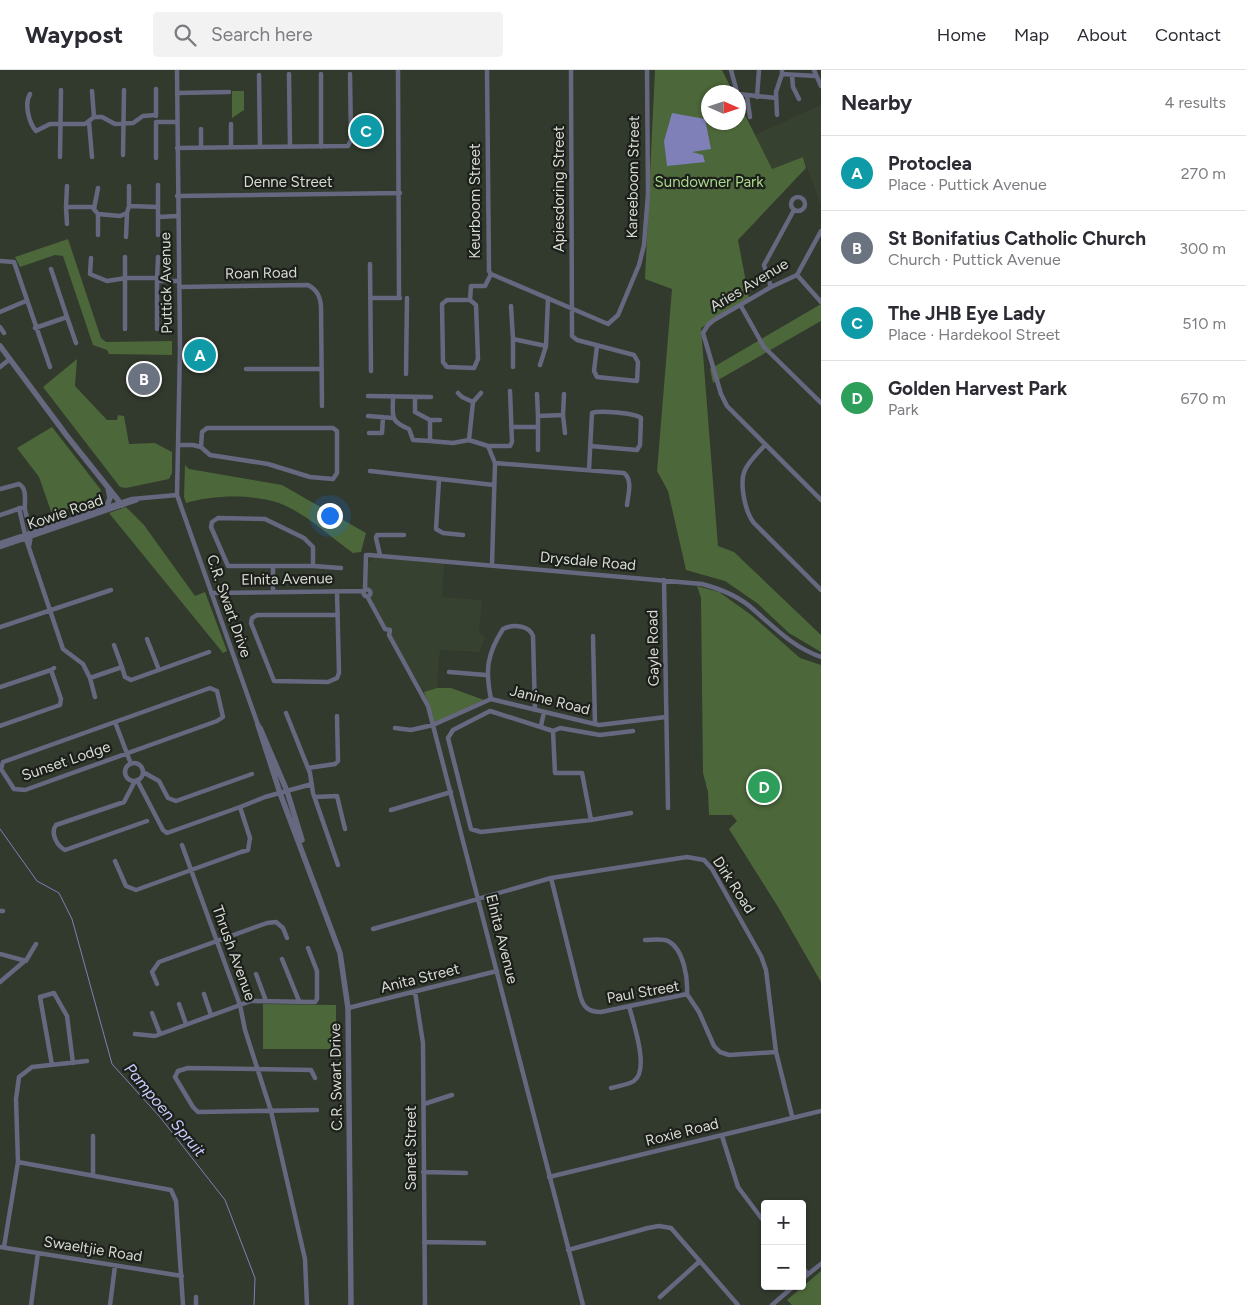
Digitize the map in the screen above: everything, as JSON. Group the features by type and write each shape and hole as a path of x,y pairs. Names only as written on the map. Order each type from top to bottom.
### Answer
{"street":[{"name":"Puttick Avenue","path":"177,70 180,445 177,495"},
{"path":"398,70 399,298"},
{"name":"Keurboom Street","path":"487,70 488,261 491,274 572,307"},
{"name":"Apiesdoring Street","path":"571,70 572,307 570,328 573,337 597,346"},
{"name":"Kareeboom Street","path":"572,307 602,323 608,324 613,322 618,316 642,257 648,194 647,70"},
{"path":"731,70 736,85"},
{"path":"758,97 759,70"},
{"path":"814,70 821,86"},
{"path":"777,116 776,98 782,72 792,75 816,76"},
{"path":"290,74 290,147"},
{"path":"321,74 321,147"},
{"path":"177,148 346,147 351,143 350,74"},
{"path":"259,75 260,147"},
{"path":"792,75 793,89 799,99"},
{"path":"156,89 156,158"},
{"path":"60,157 61,90"},
{"path":"123,155 124,90"},
{"path":"30,94 27,105 35,131 40,131 50,124 83,124 90,122 94,117 92,91"},
{"path":"177,93 229,92"},
{"path":"750,117 746,96 776,98"},
{"path":"94,117 102,117 112,124 133,124 143,116 156,115"},
{"path":"90,122 92,157"},
{"path":"156,122 177,122"},
{"path":"231,124 231,147"},
{"path":"201,129 201,148"},
{"path":"158,185 158,235"},
{"path":"67,186 67,224"},
{"path":"126,237 129,186"},
{"path":"94,209 98,188"},
{"name":"Denne Street","path":"177,196 400,194"},
{"path":"129,206 158,207"},
{"path":"66,207 92,207 98,214 98,235"},
{"path":"771,287 764,265 794,210"},
{"path":"98,214 120,216 127,213"},
{"path":"158,217 177,216"},
{"name":"Aries Avenue","path":"821,231 796,275 771,287 708,324 703,333 723,400 821,500"},
{"path":"157,329 158,257"},
{"name":"Roan Road","path":"91,258 90,269 92,275 107,281 126,278 158,279 178,284 308,285 319,295 321,306 322,406"},
{"path":"124,329 125,258"},
{"path":"0,261 14,262 35,328 50,367"},
{"path":"370,264 371,371"},
{"path":"51,269 76,343"},
{"path":"470,300 471,286 485,286 491,274"},
{"path":"796,275 821,302"},
{"path":"370,298 408,298 406,374"},
{"path":"540,365 546,346 548,298"},
{"path":"448,300 470,300 474,302 477,308 476,366 468,369 447,368 442,357 442,302 448,300"},
{"path":"0,312 26,301"},
{"path":"511,306 513,367"},
{"path":"741,306 764,347 821,403"},
{"path":"35,328 68,318"},
{"path":"0,327 4,333"},
{"path":"513,339 546,346"},
{"path":"0,346 67,436 121,504"},
{"path":"597,346 636,358 638,362 637,381 597,377 594,370 597,346"},
{"path":"0,367 10,359"},
{"path":"246,369 322,369"},
{"path":"393,396 393,418 399,426 410,430 411,439 453,443 469,440 488,446 511,446 510,391"},
{"path":"458,392 462,397 473,402"},
{"path":"469,440 473,402 481,393"},
{"path":"537,394 538,450"},
{"path":"564,394 563,415 565,433"},
{"path":"368,396 431,397"},
{"path":"415,397 415,412 430,420 440,420"},
{"path":"588,470 591,418 593,412 633,414 641,418 640,445 637,450 590,446"},
{"path":"538,416 563,415"},
{"path":"368,416 393,418"},
{"path":"369,433 382,433 383,417"},
{"path":"430,420 430,441"},
{"path":"511,427 538,426"},
{"path":"180,445 201,448 210,455 268,464 319,479 333,479 338,473 338,432 333,428 207,428 202,432 201,448"},
{"path":"765,445 748,464 743,477 748,515 821,590"},
{"path":"488,446 496,463 492,565"},
{"path":"496,463 620,472 627,476 629,483 627,505"},
{"path":"370,471 494,485"},
{"path":"439,479 436,529 443,534 463,535"},
{"path":"0,489 16,484 22,485 26,499 24,506 31,535 29,546"},
{"path":"106,508 109,501 108,488"},
{"name":"Kowie Road","path":"31,535 106,508 139,499 177,495"},
{"name":"C.R. Swart Drive","path":"177,495 210,593 284,792 340,953 348,1008 351,1305"},
{"name":"Kowie Road","path":"0,542 31,535 121,504"},
{"path":"0,514 24,506"},
{"path":"19,508 25,536 63,649 83,664 90,678 95,697"},
{"path":"313,566 313,547 308,541 271,522 258,519 218,518 212,522 211,527 226,565 234,568 313,566 341,568"},
{"path":"365,592 366,555 380,555 376,538 378,536 404,535"},
{"name":"Kowie Road","path":"0,548 25,536"},
{"name":"Drysdale Road","path":"380,555 702,584 722,590 754,609 794,645 821,657"},
{"path":"273,567 273,592"},
{"name":"Gayle Road","path":"664,580 668,808"},
{"path":"0,627 111,590"},
{"path":"338,591 338,615 337,678 328,682 274,681 250,623 252,618 257,615 338,615"},
{"name":"Elnita Avenue","path":"210,593 365,592 385,629 384,634 389,635 422,693 433,724 452,792 582,1305"},
{"path":"491,699 486,675 491,651 503,629 509,627 528,629 533,636 535,710"},
{"path":"593,636 595,724"},
{"path":"147,639 159,670"},
{"path":"114,645 125,677 131,680 209,652"},
{"path":"90,678 122,667"},
{"path":"0,687 52,669 61,699 60,705 0,726"},
{"path":"449,672 486,675"},
{"name":"Sunset Lodge","path":"210,688 217,691 223,714 221,719 126,752 25,790 14,788 1,768 3,762 202,690 210,688"},
{"name":"Janine Road","path":"395,728 411,730 433,724 491,699 595,724 666,717"},
{"path":"631,813 591,820 481,832 474,831 469,826 448,742 451,732 490,711 553,731 560,728 600,735 633,731"},
{"path":"286,712 308,768 315,797 338,865"},
{"path":"541,726 544,712"},
{"path":"308,768 335,764 338,761 337,716"},
{"name":"Sunset Lodge","path":"115,722 131,764"},
{"path":"553,731 555,773 582,773 591,820"},
{"path":"252,774 176,801 168,798 159,781 143,772 139,765 131,764 127,768 126,774 129,779 136,781 163,830 167,833 312,784"},
{"path":"143,772 124,802 56,825 53,834 59,846 65,850 147,820"},
{"path":"391,810 452,792"},
{"path":"315,797 337,796 345,829"},
{"path":"115,861 126,886 133,890 138,890 248,850 250,838 240,807"},
{"name":"Thrush Avenue","path":"182,845 240,1005 257,1070 271,1111 306,1264 307,1305"},
{"name":"Dirk Road","path":"373,929 551,878 687,857 704,860 712,869 761,956 766,970 776,1052 792,1116"},
{"name":"Paul Street","path":"551,878 582,1003 593,1012 687,994 699,1012 714,1046 720,1052 729,1055 776,1052"},
{"path":"157,984 152,972 156,964 216,941 272,922 280,924 286,938"},
{"path":"645,940 664,940 673,944 686,970 687,994"},
{"path":"0,982 26,961 36,944"},
{"path":"136,1034 148,1037 160,1034 251,1001 313,1002 318,999 317,971 308,948"},
{"path":"0,954 26,961"},
{"path":"282,959 299,1001"},
{"name":"Anita Street","path":"348,1008 497,972"},
{"path":"256,974 266,1001"},
{"name":"Sanet Street","path":"415,992 423,1043 425,1305"},
{"path":"52,1065 40,997 54,993 67,1016 74,1063"},
{"path":"204,994 211,1015"},
{"path":"178,1004 186,1024"},
{"path":"612,1088 634,1081 640,1073 642,1066 629,1006"},
{"path":"152,1014 160,1034"},
{"path":"2,1247 18,1162 16,1099 19,1077 32,1068 87,1061"},
{"path":"315,1078 311,1070 188,1068 178,1071 175,1077 198,1112 317,1110"},
{"path":"424,1104 452,1096"},
{"name":"Roxie Road","path":"549,1177 722,1136 792,1116 821,1111"},
{"path":"93,1136 93,1175"},
{"path":"722,1136 738,1187 761,1218"},
{"path":"18,1162 167,1188 174,1193 183,1305"},
{"path":"423,1172 466,1173"},
{"path":"568,1250 648,1228 665,1226 676,1231 738,1305"},
{"path":"424,1242 484,1243"},
{"name":"Swaeltjie Road","path":"2,1247 182,1276"},
{"path":"31,1305 38,1253"},
{"path":"660,1297 700,1261"},
{"path":"806,1272 808,1274 821,1264"},
{"path":"110,1305 115,1266"},
{"path":"772,1305 789,1290"},
{"path":"196,1297 196,1305"}],"shaded area":[{"path":"821,105 821,205 803,157 772,169 754,135"},
{"path":"374,558 444,563 442,597 482,600 479,633 485,637 480,652 440,650 437,688 424,692 363,590 363,566"}],"green space":[{"name":"Sundowner Park","path":"655,70 722,70 730,85 701,85 701,130 746,130 746,117 772,169 803,157 806,168 738,240 749,298 701,328 718,546 734,552 821,635 821,652 789,633 757,603 725,581 686,570 668,491 657,471 672,289 645,279"},
{"path":"232,91 244,91 244,110 232,118"},
{"path":"68,239 101,338 106,342 172,341 172,355 109,354 107,350 93,345 63,256 55,255 20,267 15,257"},
{"path":"821,304 821,321 713,383 710,369"},
{"path":"77,359 75,386 107,420 117,420 118,415 124,416 129,444 155,443 172,452 172,473 169,479 126,488 120,487 43,387"},
{"path":"52,427 101,490 97,500 52,514 39,477 17,448"},
{"path":"185,465 189,469 282,485 366,533 361,552 353,553 308,519 279,503 257,498 220,497 186,503 184,497"},
{"path":"126,507 144,525 195,596 205,592 227,651 223,653 109,513"},
{"path":"697,586 719,592 750,614 800,658 821,665 821,982 778,907 729,829 737,821 732,815 709,815 708,792 703,773 701,598"},
{"path":"437,688 451,688 484,700 434,723 424,692"},
{"path":"263,1004 336,1005 336,1049 263,1049"},
{"path":"821,1271 821,1305 792,1305 787,1300 799,1290 806,1290 806,1284"}],"water":[{"path":"672,113 701,118 701,130 707,130 711,149 692,152 703,155 705,162 667,166 664,141"}],"waterway":[{"name":"Pampoen Spruit","path":"0,829 37,881 59,893 72,919 112,1064 160,1117 225,1200 255,1278 254,1305"}],"place":[{"name":"The JHB Eye Lady","path":"366,131"},
{"name":"Protoclea","path":"200,355"},
{"name":"St Bonifatius Catholic Church","path":"144,379"},
{"name":"Golden Harvest Park","path":"764,787"}]}
